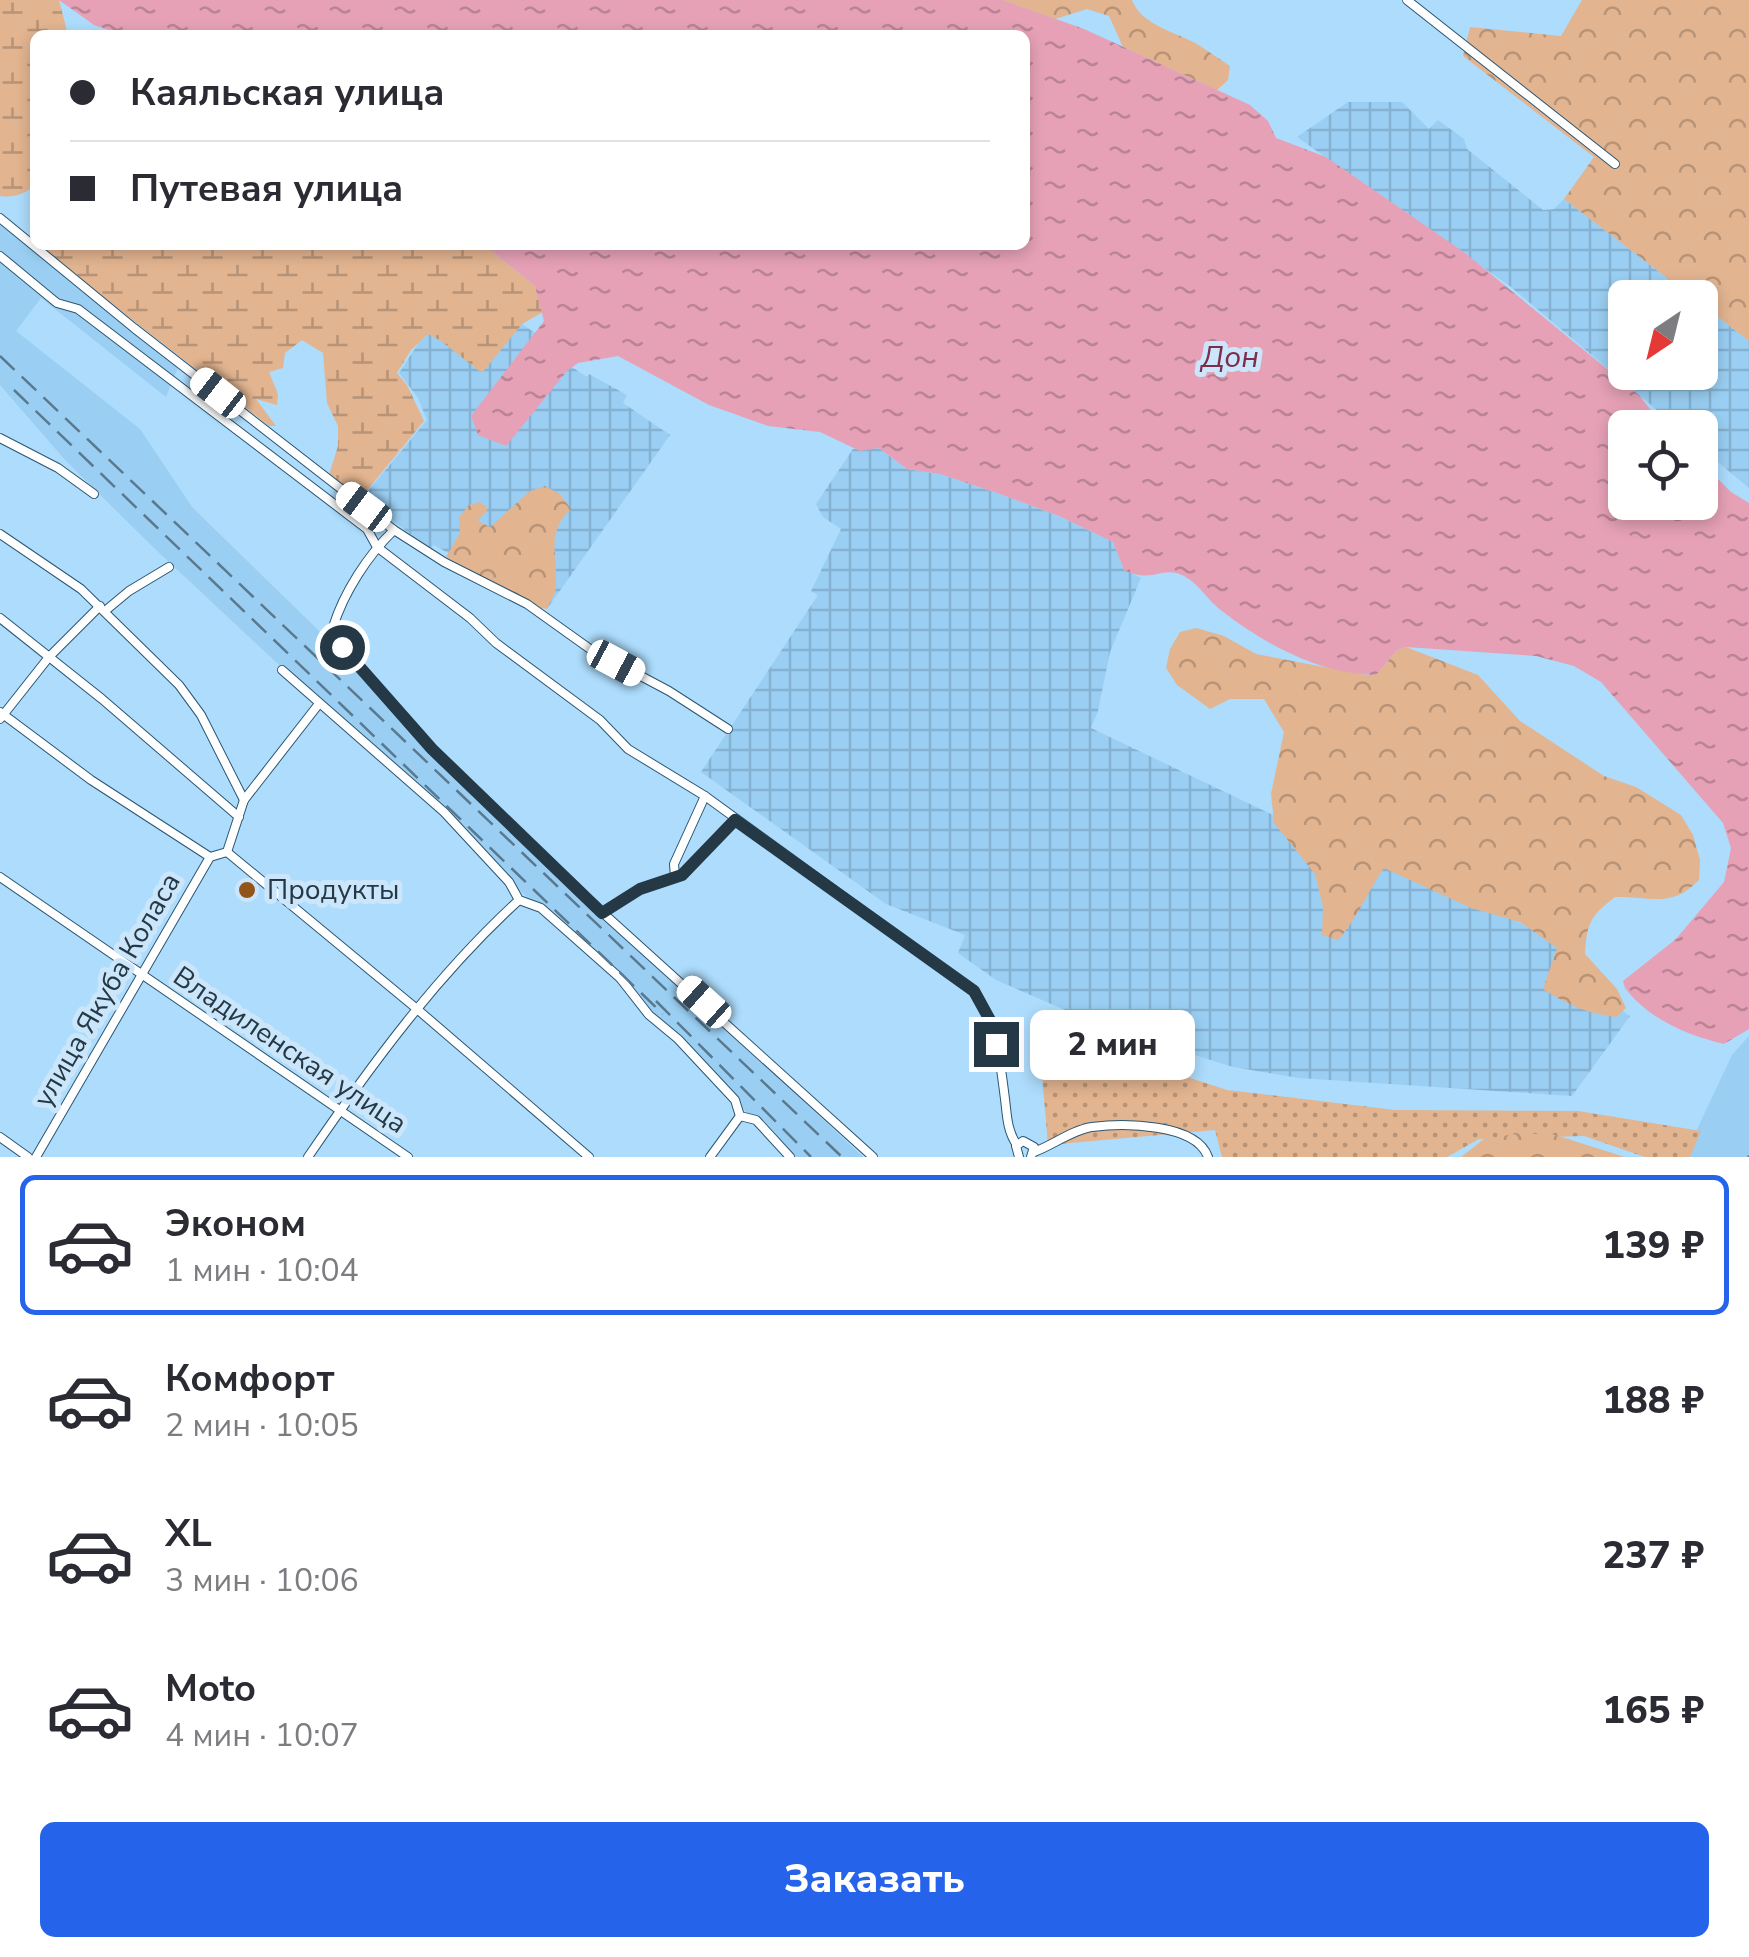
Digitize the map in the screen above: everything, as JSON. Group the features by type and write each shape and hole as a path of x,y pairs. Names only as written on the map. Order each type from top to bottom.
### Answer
{"street":[{"path":"1407,0 1615,164"},
{"path":"0,218 30,243"},
{"path":"39,250 394,530 444,562 527,604 590,649 669,691 728,729"},
{"path":"0,256 57,303 78,308 367,529 377,547 600,720 628,749 705,796 974,991 991,1022 1009,1130 1017,1153 1028,1141 1033,1154 1088,1127 1139,1126 1196,1139 1208,1157"},
{"path":"0,438 58,468 94,494"},
{"path":"394,530 377,547 340,605 333,626 342,647 432,749 602,913 873,1157"},
{"path":"0,534 81,589 190,699 244,800"},
{"path":"169,567 102,608 49,658 1,715 90,780 210,857"},
{"path":"0,618 102,698 239,818"},
{"path":"282,670 444,812 509,882 520,900 541,908 620,978 650,1015 735,1100 740,1116"},
{"path":"318,705 244,800 227,852 417,1008 589,1157"},
{"path":"676,877 674,864 705,796"},
{"path":"602,913 640,889 676,877 696,864 735,820"},
{"name":"улица Якуба Коласа","path":"36,1157 210,857 227,852"},
{"name":"Владиленская улица","path":"0,877 408,1157"},
{"path":"308,1157 417,1008 479,936 520,900"},
{"path":"710,1157 740,1116"},
{"path":"740,1116 756,1120 790,1157"},
{"path":"0,1137 28,1157"}],"shaded area":[{"path":"1348,102 1402,102 1429,129 1438,120 1464,139 1467,149 1543,210 1554,209 1564,199 1670,280 1608,280 1608,369 1511,287 1297,137"},
{"path":"0,218 30,243 30,250 39,250 179,365 166,397 41,298 16,331 140,429 192,507 354,665 474,791 863,1157 791,1157 621,985 153,547 66,461 0,385"},
{"path":"476,255 524,305 522,324 575,360 572,367 627,395 623,403 670,435 547,609 434,545 429,549 363,497 427,420 418,398 399,373"},
{"path":"1718,317 1749,341 1749,488 1718,462 1718,410 1657,410 1633,390 1718,390"},
{"path":"879,448 907,469 940,474 1000,494 1113,542 1124,569 1141,578 1110,652 1091,728 1369,861 1376,854 1573,948 1562,972 1630,1016 1572,1096 1299,1078 1233,1067 1102,1026 996,980 958,953 965,935 886,904 701,772 818,595 811,591 841,529 823,517 816,504 853,449"},
{"path":"1749,1036 1749,1157 1684,1157 1732,1055"}],"green space":[{"path":"0,0 59,0 67,30 30,30 30,188 0,196"},
{"path":"1003,0 1132,0 1151,22 1197,44 1230,66 1228,80 1217,90 1123,47 1109,16 1087,9 1055,19"},
{"path":"1582,0 1749,0 1749,341 1718,317 1718,280 1670,280 1564,199 1594,157 1463,56 1470,27 1561,36"},
{"path":"42,250 490,250 535,286 543,312 522,324 482,373 428,334 411,350 397,373 424,421 360,499 329,475 338,446 338,426 327,403 323,353 302,340 285,353 283,368 269,372 278,394 277,405 256,399 276,426 269,426"},
{"path":"545,486 560,494 571,509 555,536 556,589 547,609 536,607 446,557 460,533 459,517 469,505 480,502 488,509 478,521 490,527 530,491"},
{"path":"1196,628 1224,636 1256,654 1366,675 1376,675 1397,650 1406,647 1478,675 1520,721 1604,776 1636,787 1681,815 1693,835 1700,860 1699,880 1670,898 1615,897 1595,915 1589,927 1585,954 1617,989 1626,1008 1616,1017 1606,1016 1552,995 1543,989 1557,948 1520,922 1471,908 1384,868 1338,940 1322,935 1323,907 1315,874 1274,823 1271,794 1284,732 1264,699 1230,699 1210,709 1177,685 1166,668 1170,649 1180,632"},
{"path":"1038,1028 1227,1090 1395,1110 1578,1111 1701,1131 1690,1157 1645,1157 1584,1136 1479,1139 1447,1157 1222,1157 1215,1130 1048,1145"},
{"path":"1520,1133 1555,1135 1625,1157 1461,1157 1484,1139"}],"water":[{"name":"Дон","path":"59,0 1003,0 1084,29 1250,105 1268,121 1276,138 1326,157 1465,253 1608,370 1608,390 1633,390 1639,395 1651,410 1608,410 1608,520 1718,520 1718,479 1749,503 1749,1029 1724,1044 1696,1036 1645,1009 1625,988 1623,981 1676,939 1724,882 1731,848 1723,823 1601,682 1574,666 1536,656 1406,647 1397,650 1376,675 1335,670 1275,646 1217,607 1182,575 1142,575 1124,570 1113,542 1059,516 940,474 907,469 879,448 860,451 820,432 768,426 709,405 618,356 578,363 567,371 506,446 478,435 471,416 544,321 535,286 490,250 1030,250 1030,30 108,30 94,25"}],"railway":[{"path":"0,356 842,1157"},
{"path":"14,390 663,1014"},
{"path":"656,1001 811,1157"}],"place":[{"name":"Продукты","path":"247,890"}],"route":[{"path":"342,647 432,749 602,913 621,898 682,875 735,820 974,991 984,1004 996,1044"}]}
